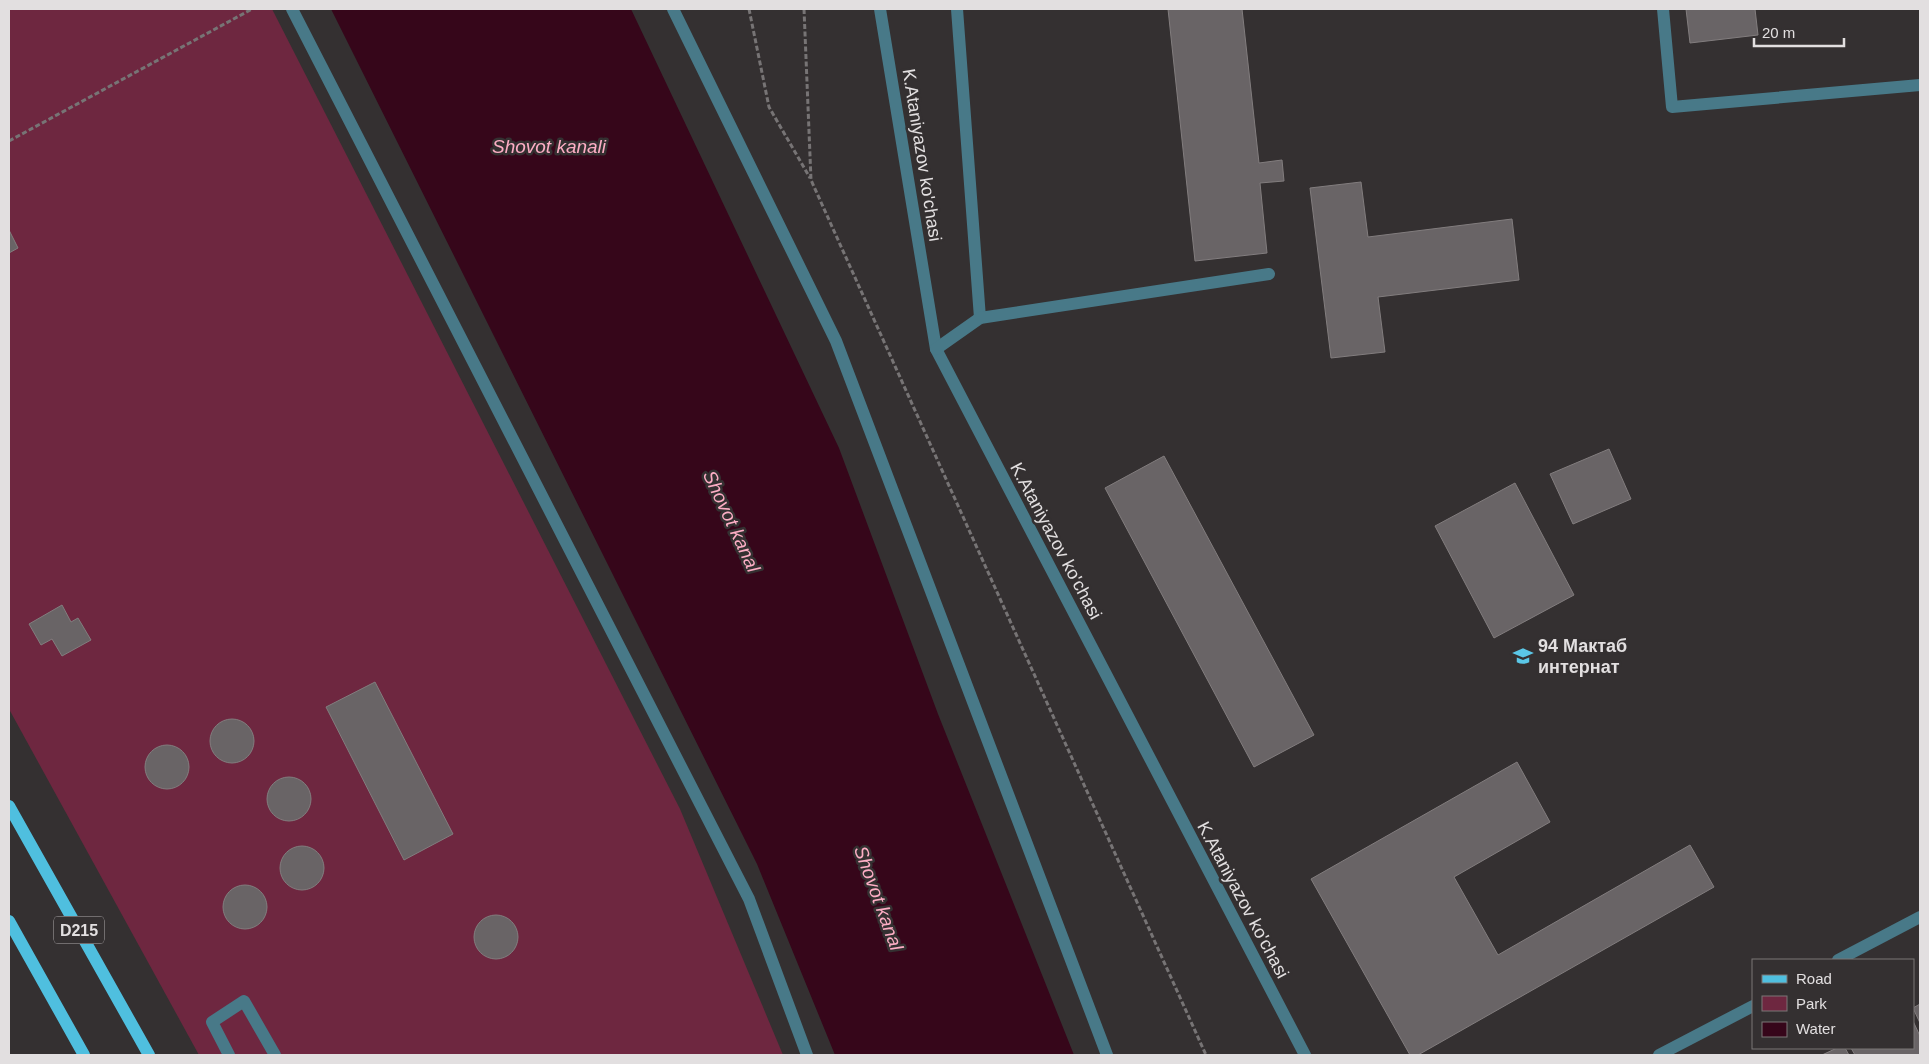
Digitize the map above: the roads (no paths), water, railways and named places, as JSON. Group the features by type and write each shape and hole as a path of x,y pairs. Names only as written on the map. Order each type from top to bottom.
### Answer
{"main road":[{"name":"D215","path":"9,806 149,1055"},
{"path":"9,922 84,1055"}],"street":[{"path":"292,9 749,899 807,1055"},
{"path":"673,9 836,341 1107,1055"},
{"name":"K.Ataniyazov ko'chasi","path":"880,9 936,349 1305,1055"},
{"path":"957,9 980,318"},
{"path":"1663,9 1672,107 1920,85"},
{"path":"936,349 980,318 1269,274"},
{"path":"1840,959 1920,917"},
{"path":"229,1055 212,1022 244,1001 275,1055"},
{"path":"1659,1055 1752,1007"}],"water":[{"name":"Shovot kanali","path":"331,9 631,9 839,448 938,714 1074,1055 835,1055 757,864"}],"place":[{"name":"94 Мактаб интернат","path":"1523,656"}],"water label":[{"name":"Shovot kanal","path":"732,521"},
{"name":"Shovot kanal","path":"879,898"}]}
